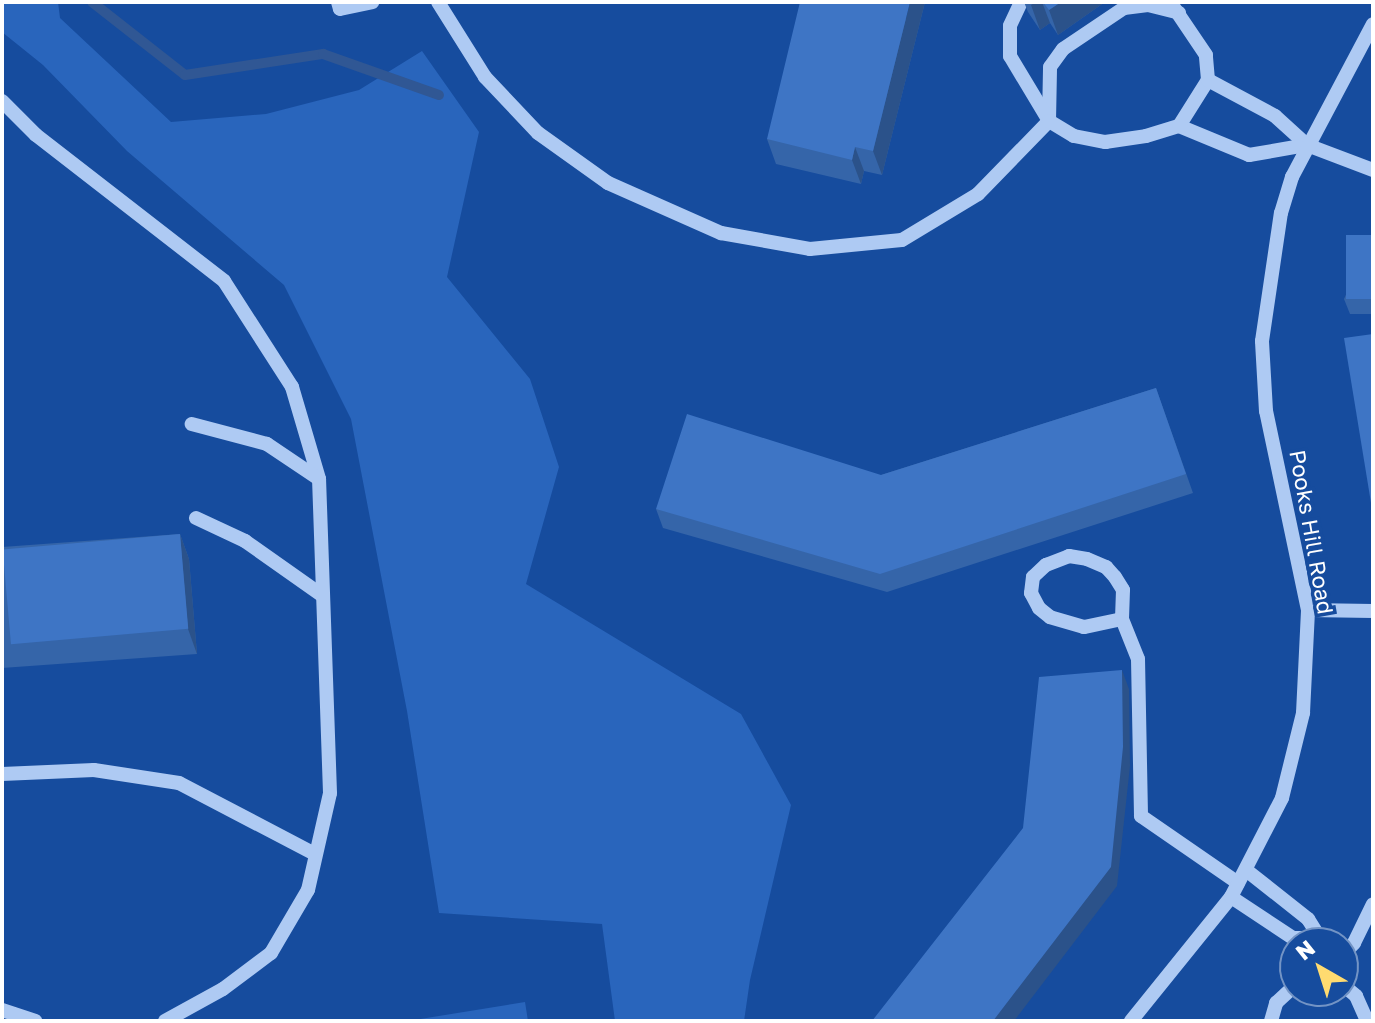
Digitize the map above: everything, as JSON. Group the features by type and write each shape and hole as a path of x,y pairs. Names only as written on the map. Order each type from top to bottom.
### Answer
{"street":[{"path":"338,2 340,9 372,2"},
{"path":"438,2 485,77 538,133 608,183 721,233 810,249 902,240 978,194 1049,121 1050,67 1063,49 1124,8 1148,5 1175,8 1206,55 1208,80 1179,126"},
{"path":"1021,2 1010,26 1010,56 1049,121 1074,136 1105,142 1146,136 1179,126 1249,155 1307,145"},
{"name":"Pooks Hill Road","path":"1131,1021 1238,883 1282,798 1303,713 1308,610 1266,411 1262,341 1281,213 1307,145 1373,24"},
{"path":"1208,80 1275,116 1307,145 1373,170"},
{"path":"2,101 36,135 224,281 292,387 319,479 330,793 308,890 271,953 223,989 165,1021"},
{"path":"192,424 267,444 319,479"},
{"path":"196,518 245,541 323,596"},
{"path":"1122,619 1084,627 1050,617 1039,608 1031,593 1033,577 1046,565 1069,556 1106,567 1123,590 1122,619 1138,659 1141,816 1238,883 1308,919 1313,927"},
{"path":"1308,610 1373,611"},
{"path":"2,774 94,770 179,783 315,854"},
{"path":"1238,883 1282,927"},
{"path":"1359,933 1373,904"},
{"path":"1271,1021 1279,1000"},
{"path":"2,1010 35,1021"}],"shaded area":[{"path":"2,2 58,2 60,18 171,122 266,114 359,90 422,51 479,132 447,277 530,379 559,467 526,584 741,714 791,805 750,980 744,1021 615,1021 602,924 439,913 407,711 351,419 284,285 127,151 43,65 2,32"},
{"path":"525,1002 528,1021 408,1021"}],"building":[{"path":"800,2 910,2 873,151 855,147 852,160 767,139"},
{"path":"1043,2 1061,2 1049,10"},
{"path":"1346,235 1373,235 1373,299 1346,299"},
{"path":"1373,334 1373,515 1344,338"},
{"path":"1156,388 1186,474 880,574 656,509 687,414 881,475"},
{"path":"180,534 188,629 11,644 3,550"},
{"path":"1122,670 1123,747 1111,867 993,1021 872,1021 1023,828 1039,677"}],"waterway":[{"path":"92,2 185,75 323,54 439,95"}]}
